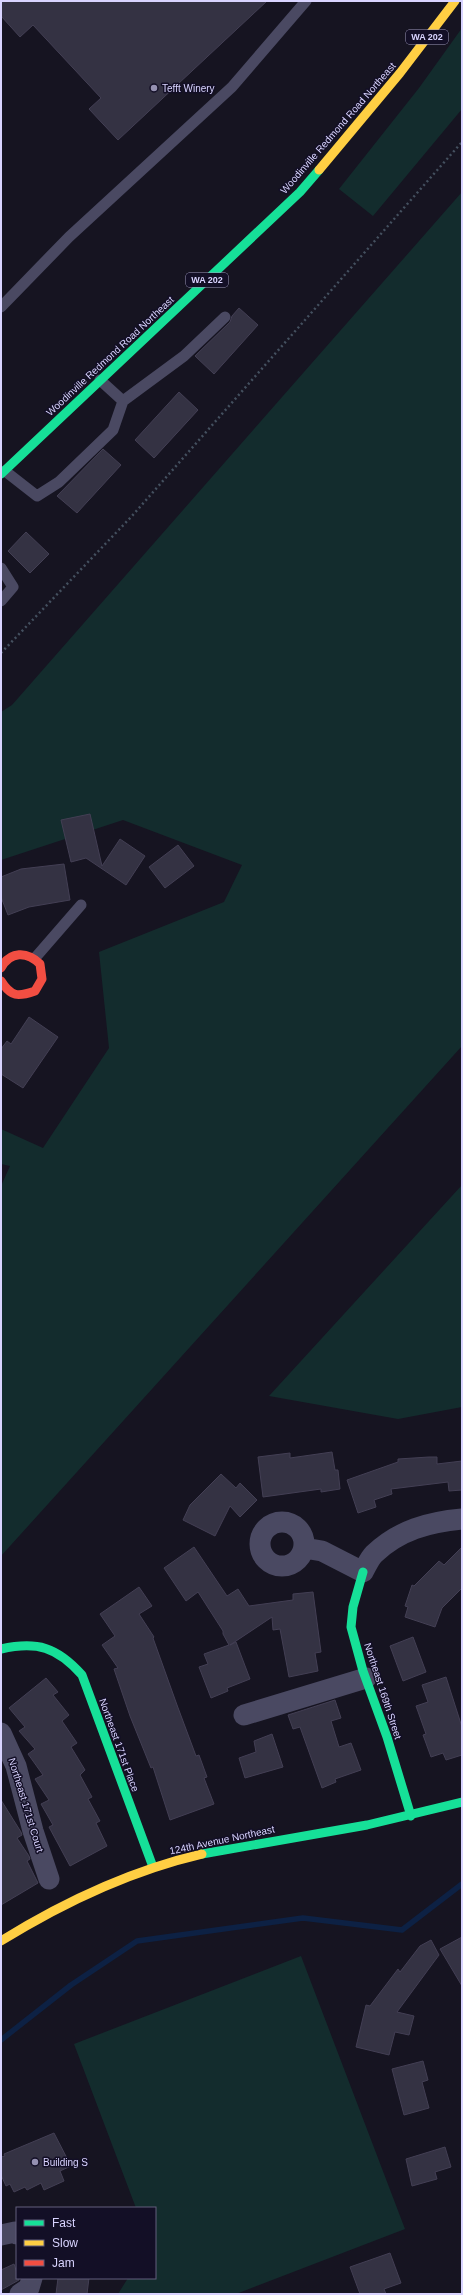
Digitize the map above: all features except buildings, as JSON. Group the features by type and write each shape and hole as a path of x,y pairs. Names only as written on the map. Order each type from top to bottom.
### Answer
{"street":[{"name":"Woodinville Redmond Road Northeast","path":"3,472 300,192 400,73 455,1"},
{"path":"1,968 8,958 14,954 21,953 35,958 40,964 42,978 35,991 21,996 3,990"},
{"path":"304,1548 322,1551 363,1572 374,1554 398,1536 420,1525 462,1519"},
{"name":"Northeast 169th Street","path":"363,1572 353,1607 351,1627 411,1816"},
{"name":"Northeast 171st Place","path":"1,1649 17,1644 45,1646 69,1659 82,1675 153,1867"},
{"path":"244,1715 366,1678"},
{"name":"Northeast 171st Court","path":"1,1732 16,1766 33,1831 49,1879"},
{"name":"124th Avenue Northeast","path":"1,1941 78,1897 153,1867 215,1852 352,1829 411,1816 462,1802"},
{"path":"1,2235 16,2233"},
{"path":"20,2294 29,2288 32,2279"}],"lane":[{"path":"1,307 70,237 232,87 306,1"},
{"path":"3,472 37,496 60,482 113,430 123,401 184,356 224,317"},
{"path":"100,380 123,401"},
{"path":"1,568 13,587 1,601"},
{"path":"35,958 81,905"}],"path":[{"path":"1,653 132,516 462,142"}],"green space":[{"path":"462,28 462,109 373,216 339,189 419,88"},
{"path":"462,192 462,1046 1,1556 1,1186 10,1166 1,1164 1,1129 43,1148 109,1048 99,952 224,902 242,865 123,820 1,860 1,712 12,705"},
{"path":"462,1185 462,1407 398,1419 269,1396"},
{"path":"301,1956 405,2229 236,2294 118,2294 127,2279 156,2279 156,2207 136,2207 74,2044"}],"waterway":[{"path":"1,2040 71,1985 137,1941 303,1918 402,1930 462,1884"}],"traffic: fast":[{"path":"1,474 300,192 319,170"},
{"path":"363,1572 353,1607 351,1627 363,1671 387,1737 411,1816"},
{"path":"1,1649 25,1646 46,1648 64,1658 82,1675 153,1867"},
{"path":"202,1854 367,1825 462,1802"}],"traffic: slow":[{"path":"319,170 400,73 455,1"},
{"path":"1,1941 49,1913 98,1889 149,1869 202,1854"}],"traffic: jam":[{"path":"1,968 9,958 24,955 40,964 42,979 35,991 19,995 8,990 1,981"}],"place":[{"name":"Tefft Winery","path":"154,88"},
{"name":"Building S","path":"35,2162"}]}
